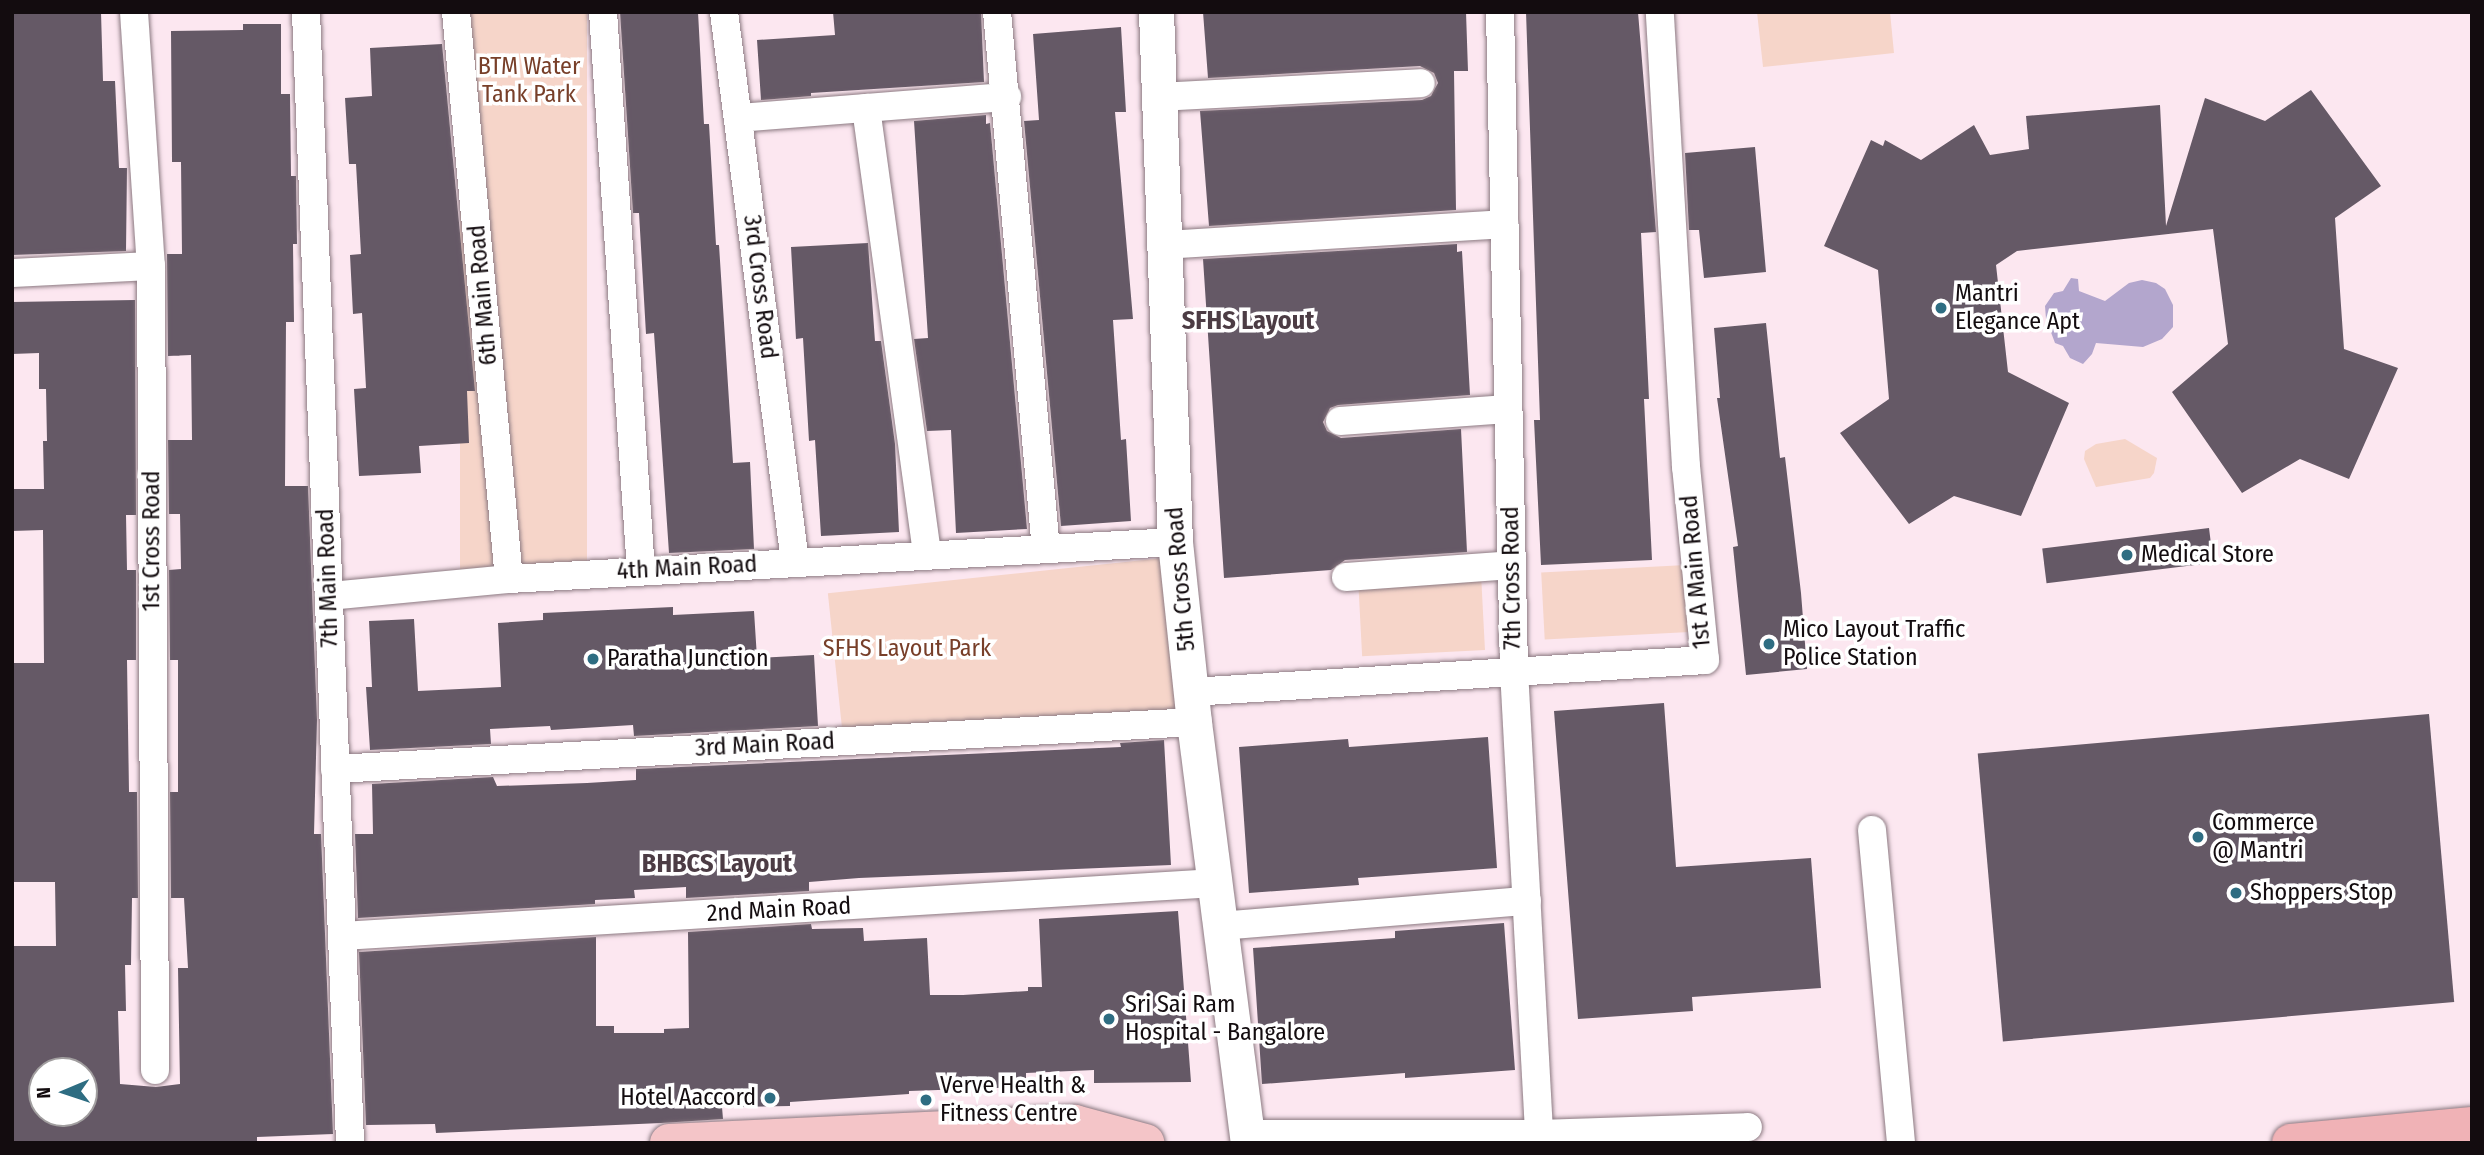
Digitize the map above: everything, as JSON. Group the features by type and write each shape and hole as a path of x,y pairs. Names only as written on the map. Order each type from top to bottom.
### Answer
{"highway":[{"path":"2291,1143 2472,1126"}],"main road":[{"path":"669,1143 1075,1124 1145,1143"}],"street":[{"name":"1st Cross Road","path":"134,12 151,265 155,1070"},
{"name":"7th Main Road","path":"306,12 350,1143"},
{"name":"6th Main Road","path":"456,12 509,579"},
{"path":"603,12 641,571"},
{"name":"3rd Cross Road","path":"724,12 795,562"},
{"path":"997,12 1007,97 1046,549"},
{"name":"5th Cross Road","path":"1156,12 1175,542 1192,707 1248,1138"},
{"name":"7th Cross Road","path":"1500,12 1514,670 1540,1138"},
{"name":"1st A Main Road","path":"1192,707 1514,670 1705,660 1686,467 1660,12"},
{"path":"1158,97 1421,83"},
{"path":"738,118 1007,97"},
{"path":"866,108 927,555"},
{"path":"1164,245 1504,224"},
{"path":"12,273 151,265"},
{"path":"1340,421 1508,409"},
{"name":"4th Main Road","path":"329,596 509,579 1175,542"},
{"path":"1346,577 1512,565"},
{"name":"3rd Main Road","path":"335,769 1192,707"},
{"path":"1872,830 1901,1143"},
{"name":"2nd Main Road","path":"342,936 1215,883"},
{"path":"1220,926 1527,901"},
{"path":"1248,1138 1540,1138 1748,1127"}],"green space":[{"name":"BTM Water Tank Park","path":"460,12 587,12 587,577 460,577"},
{"path":"1757,12 1890,12 1894,53 1763,67"},
{"path":"2125,439 2157,458 2154,473 2150,478 2096,487 2084,459 2085,451 2096,444"},
{"name":"SFHS Layout Park","path":"1163,558 1179,712 844,747 828,593"},
{"path":"1686,565 1690,632 1545,639 1541,573"},
{"path":"1481,574 1485,650 1362,656 1358,580"}],"shaded area":[{"path":"2071,278 2078,279 2079,291 2105,301 2129,283 2142,280 2156,283 2165,289 2173,305 2173,327 2162,339 2143,347 2096,343 2092,354 2083,364 2070,358 2063,346 2055,343 2046,319 2045,306 2054,293 2063,291"}],"building":[{"path":"12,12 101,12 103,81 115,81 119,168 127,168 126,251 12,255"},
{"path":"620,12 698,12 704,124 709,124 716,245 719,245 733,463 750,462 754,549 669,553 654,333 646,334 639,213 633,213"},
{"path":"833,12 981,12 984,82 811,93 811,96 761,100 757,40 835,35"},
{"path":"1203,12 1466,12 1468,71 1454,71 1456,210 1209,226 1200,111 1422,100 1431,96 1438,83 1434,73 1420,66 1208,78"},
{"path":"1526,12 1638,12 1656,232 1641,233 1649,399 1644,399 1652,560 1541,565 1534,420 1540,420"},
{"path":"243,24 281,24 281,94 290,94 291,176 296,176 297,244 293,244 294,322 286,322 285,486 308,486 317,720 314,834 321,834 333,1134 257,1137 257,1143 12,1143 12,946 56,946 55,882 12,882 12,663 44,663 43,530 12,531 12,489 44,489 43,441 47,441 46,389 39,389 39,353 12,354 12,302 135,300 136,515 126,515 127,570 136,570 136,660 127,660 129,792 137,792 138,898 132,898 131,965 125,965 126,1011 118,1011 120,1084 156,1087 180,1084 178,968 188,968 184,898 171,898 170,792 178,792 178,660 170,660 169,570 181,569 180,514 169,514 168,440 192,440 191,355 168,356 167,254 182,254 181,162 172,162 171,31 243,30"},
{"path":"1121,27 1126,112 1115,112 1133,319 1113,320 1121,440 1126,439 1131,521 1061,526 1024,121 1039,120 1033,34"},
{"path":"442,44 475,391 467,391 469,443 419,446 421,473 359,476 354,389 366,388 362,313 353,314 350,255 361,254 356,164 349,164 345,98 372,96 370,48"},
{"name":"Mantri Elegance Apt","path":"2311,90 2381,186 2335,218 2344,349 2398,368 2349,479 2300,459 2242,493 2172,392 2228,344 2213,229 2017,251 1996,265 2008,372 2069,403 2021,516 1954,496 1909,524 1840,433 1889,399 1878,270 1824,246 1871,140 1883,146 1885,140 1921,160 1974,125 1990,155 2029,149 2026,116 2160,105 2166,226 2205,98 2265,121"},
{"path":"986,115 986,124 990,123 1027,529 956,533 951,430 927,431 914,339 928,338 914,121"},
{"path":"1755,147 1766,272 1704,278 1699,230 1689,230 1685,153"},
{"path":"868,243 875,341 881,341 895,444 899,532 821,536 815,440 809,441 803,338 796,339 791,247"},
{"path":"1457,244 1457,252 1462,251 1470,395 1338,405 1330,408 1323,422 1327,431 1341,438 1461,429 1467,552 1345,560 1331,570 1224,578 1203,259"},
{"path":"1766,323 1780,458 1785,457 1807,669 1746,675 1733,547 1738,546 1717,398 1720,398 1714,328"},
{"name":"Medical Store","path":"2209,528 2213,563 2047,583 2042,548"},
{"path":"673,607 673,615 754,611 757,658 814,655 818,726 634,736 633,725 551,730 550,726 490,729 491,744 370,750 366,687 372,687 369,621 414,619 418,691 501,687 498,623 543,620 543,613"},
{"path":"1664,703 1676,867 1811,858 1821,988 1692,997 1693,1011 1578,1019 1554,711"},
{"path":"2429,714 2454,1002 2003,1041 1978,753"},
{"path":"1488,737 1497,868 1358,878 1359,885 1249,893 1239,747 1348,739 1349,747"},
{"path":"1164,740 1171,865 859,878 809,882 809,891 686,898 686,887 634,890 635,898 595,900 595,904 358,918 355,834 373,834 372,784 493,777 497,786 587,783 636,780 636,769 1121,747 1120,743"},
{"path":"1178,911 1191,1082 1094,1083 1094,1070 1026,1073 1026,1087 909,1091 909,1094 790,1102 790,1106 722,1107 723,1119 436,1133 435,1124 366,1125 359,952 596,937 596,1026 614,1026 614,1033 664,1033 664,1029 689,1028 688,932 811,924 812,929 863,928 864,941 927,938 930,995 963,995 1028,991 1028,987 1042,987 1039,919"},
{"path":"1504,923 1515,1070 1405,1078 1405,1073 1262,1084 1253,948 1395,938 1395,931"}],"place":[{"name":"Mantri Elegance Apt","path":"1941,308"},
{"name":"Medical Store","path":"2127,555"},
{"name":"Mico Layout Traffic Police Station","path":"1769,644"},
{"name":"Paratha Junction","path":"593,659"},
{"name":"Commerce @ Mantri","path":"2198,837"},
{"name":"Shoppers Stop","path":"2236,893"},
{"name":"Sri Sai Ram Hospital - Bangalore","path":"1109,1019"},
{"name":"Hotel Aaccord","path":"770,1098"},
{"name":"Verve Health & Fitness Centre","path":"926,1100"}],"district":[{"name":"SFHS Layout","path":"1248,321"},
{"name":"BHBCS Layout","path":"717,864"}]}
